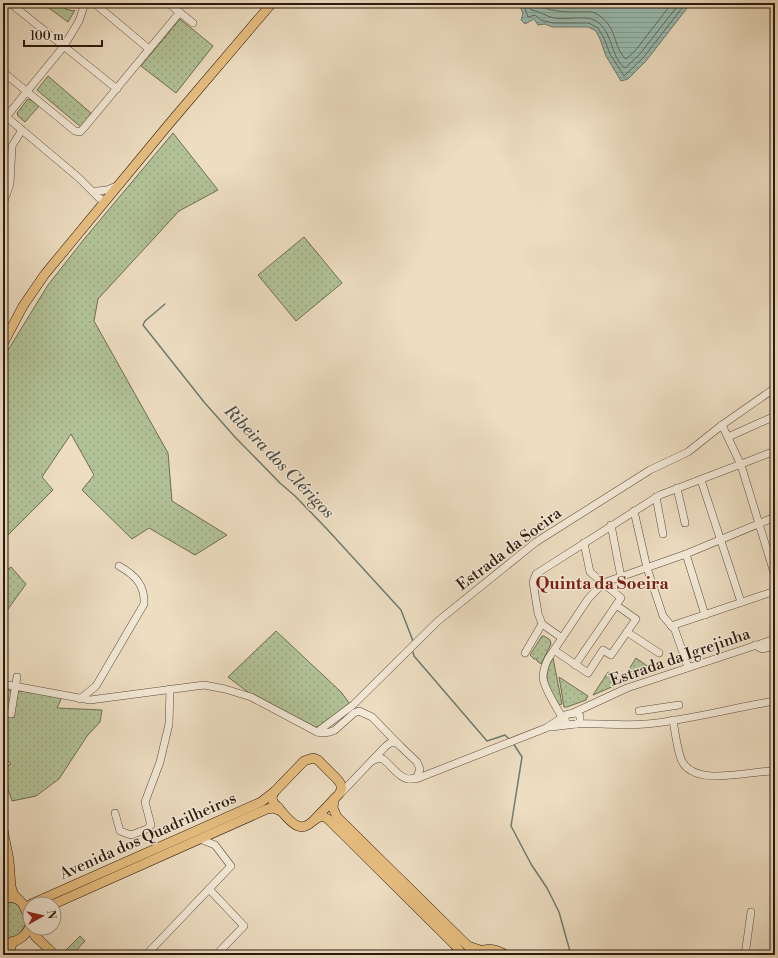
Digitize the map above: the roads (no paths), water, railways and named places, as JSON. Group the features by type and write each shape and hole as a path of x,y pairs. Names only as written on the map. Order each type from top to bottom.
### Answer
{"main road":[{"path":"251,26 266,3"},
{"path":"3,344 23,306 45,274 251,26 272,3"},
{"path":"463,955 454,944 328,819 321,817 304,827 298,826 273,803 272,800 275,791 304,761 311,758 318,760 337,779 341,786 333,803 333,808 337,817 468,946 477,953 490,948 499,950 506,955"},
{"name":"Avenida dos Quadrilheiros","path":"42,896 261,802 275,791"},
{"path":"312,822 337,797"},
{"name":"Avenida dos Quadrilheiros","path":"62,900 270,808 276,808 281,811"},
{"path":"3,830 9,860 11,887 14,895 22,900"},
{"path":"3,899 12,897 22,901"},
{"path":"35,936 55,955"},
{"path":"3,944 13,942 23,937 33,942 46,955"},
{"path":"8,955 13,942"}],"street":[{"path":"10,3 117,89"},
{"path":"85,3 79,21 64,46 4,115 96,192 102,194 105,201"},
{"path":"94,3 149,49"},
{"path":"168,3 194,23"},
{"path":"3,72 76,131 80,132 180,12"},
{"path":"3,204 7,195 11,175 12,146 22,130"},
{"path":"96,192 107,190 119,185"},
{"path":"95,213 97,202 96,192"},
{"name":"Estrada da Soeira","path":"317,732 353,705 438,621 536,542 650,470 688,452 722,424 775,388"},
{"path":"728,438 775,416"},
{"path":"722,424 741,465 775,576"},
{"path":"562,638 542,624 538,613 533,582 536,574 656,497 668,491 775,453"},
{"path":"701,480 741,602"},
{"path":"677,488 685,523"},
{"path":"656,497 663,534"},
{"path":"634,511 647,568 664,616 677,637 688,667"},
{"path":"594,703 581,717 580,722 568,719 543,679 544,669 548,659 588,599 602,583 686,554 775,517"},
{"path":"611,525 621,577"},
{"path":"576,665 621,598 590,572 584,543"},
{"path":"686,554 705,614"},
{"path":"80,699 96,686 144,604 144,595 140,584 131,572 119,566"},
{"path":"671,626 775,591"},
{"path":"554,650 588,673 603,650 611,656 636,619 616,605"},
{"path":"524,653 542,624"},
{"path":"627,632 659,653"},
{"name":"Estrada da Igrejinha","path":"568,719 582,708 627,688 775,639"},
{"path":"755,646 762,649 775,646"},
{"path":"11,714 17,677"},
{"path":"3,684 90,700 204,685 225,689 251,697 317,732 330,732 335,730 354,713 359,711 372,717 425,771 434,771"},
{"path":"96,686 102,696 107,698"},
{"path":"115,813 120,831 125,833 131,834 147,829 151,825 144,802 160,762 168,724 170,689"},
{"path":"372,761 381,758 402,776 408,779 416,779 568,719 593,723 632,725 662,722 775,701"},
{"path":"640,710 660,709 679,705"},
{"path":"660,709 662,722"},
{"path":"581,717 593,723"},
{"path":"673,720 681,759 686,768 694,773 732,776 775,771"},
{"path":"337,797 385,747 389,739 386,732"},
{"path":"385,747 393,743 400,746"},
{"path":"385,747 384,755 386,762"},
{"path":"408,779 415,778 419,774 420,769 417,762"},
{"path":"337,779 344,782 351,782 354,779"},
{"path":"215,845 217,832"},
{"path":"146,955 231,866 215,845 200,839"},
{"path":"209,889 244,926 216,955"},
{"path":"746,955 751,912"}],"water":[{"path":"519,3 691,3 646,61 628,79 621,81 606,56 596,31 588,27 552,27 545,24 538,25 534,19 525,24 521,20 523,14"}],"waterway":[{"name":"Ribeira dos Clérigos","path":"165,304 145,321 143,325 204,402 234,436 326,528 401,610 413,641"},
{"name":"Ribeira dos Clérigos","path":"413,652 414,656 487,741 505,735 509,739"},
{"name":"Ribeira dos Clérigos","path":"513,743 522,757 511,826 531,864 547,888 559,912 571,955"}],"district":[{"name":"Quinta da Soeira","path":"602,584"}]}
